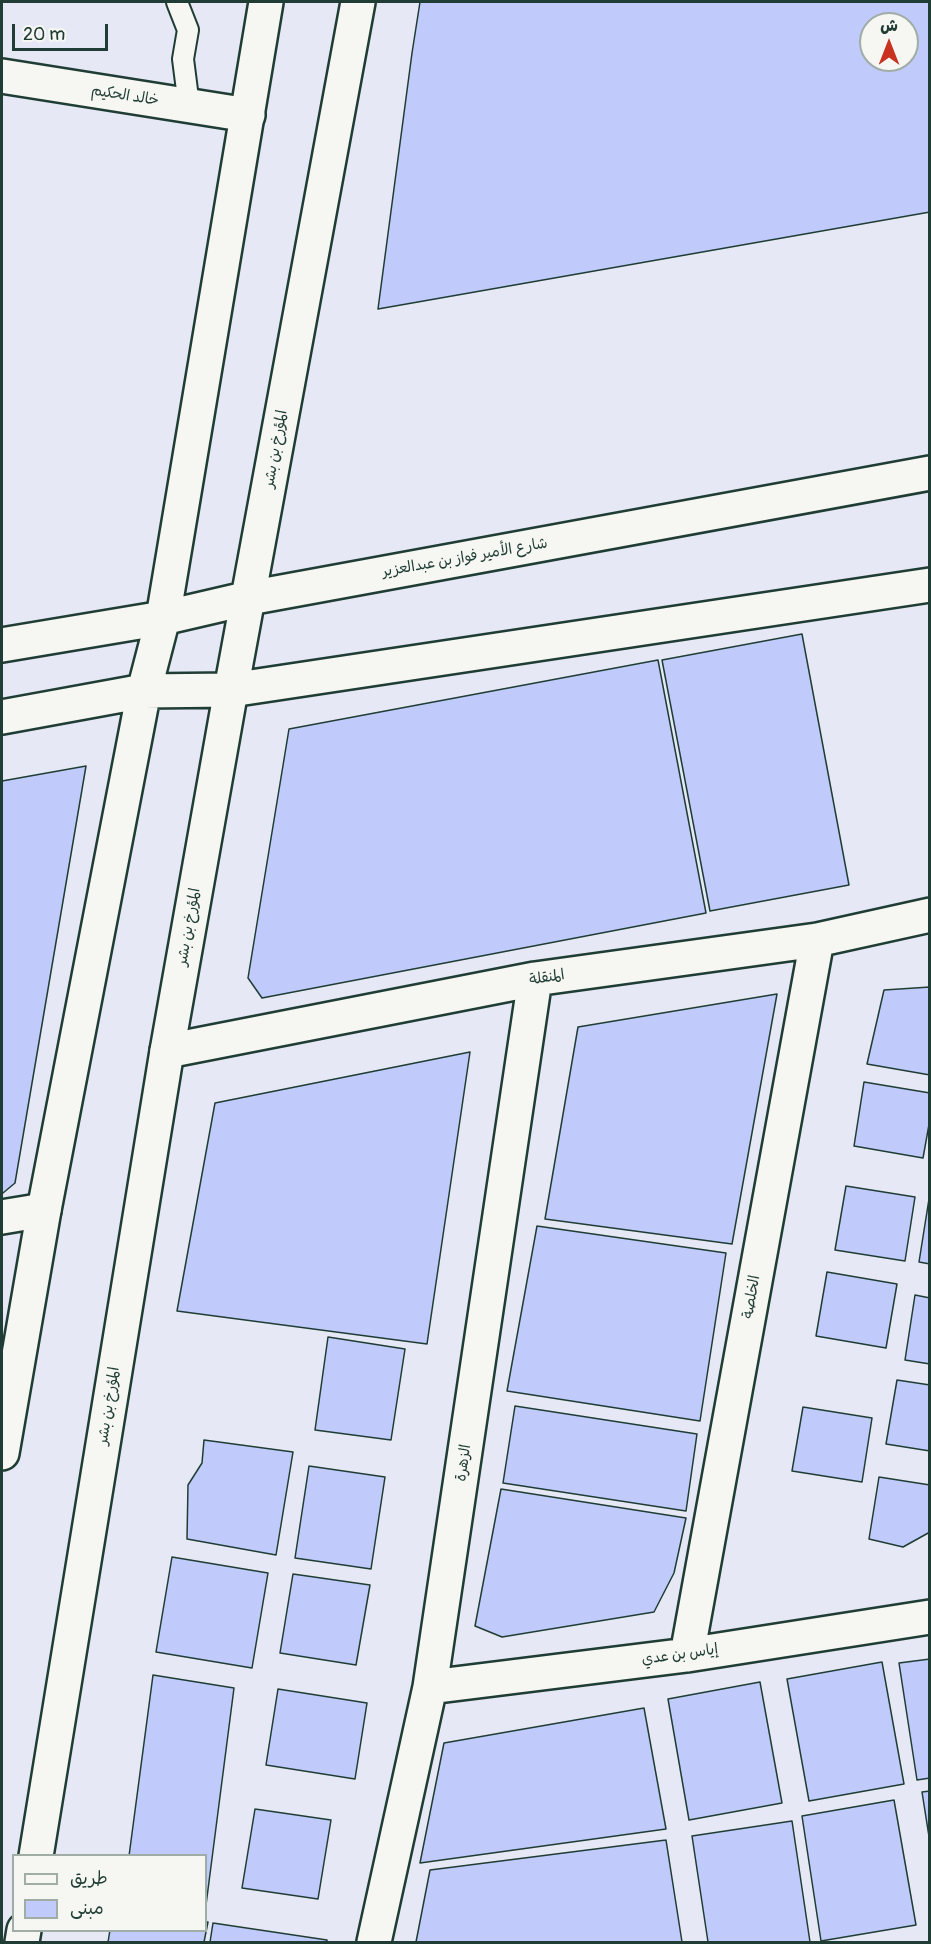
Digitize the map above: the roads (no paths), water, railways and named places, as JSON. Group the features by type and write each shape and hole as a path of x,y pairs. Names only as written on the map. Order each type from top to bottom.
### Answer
{"street":[{"path":"2,1454 44,1210 144,691 163,618 266,2"},
{"name":"المؤرخ بن بشر","path":"36,1854 167,1051 358,2"},
{"name":"خالد الحكيم","path":"2,76 248,116"},
{"name":"شارع الأمير فواز بن عبدالعزير","path":"2,645 163,618 249,598 930,473"},
{"path":"2,717 144,691 231,690 930,585"},
{"name":"المنقلة","path":"167,1051 535,979 818,940 930,915"},
{"name":"الخلصة","path":"687,1655 818,940"},
{"name":"الزهرة","path":"374,1942 430,1687 535,979"},
{"path":"2,1217 44,1210"},
{"name":"إياس بن عدي","path":"430,1687 687,1655 930,1617"}],"lane":[{"path":"177,2 188,30 183,59 189,106"}]}
